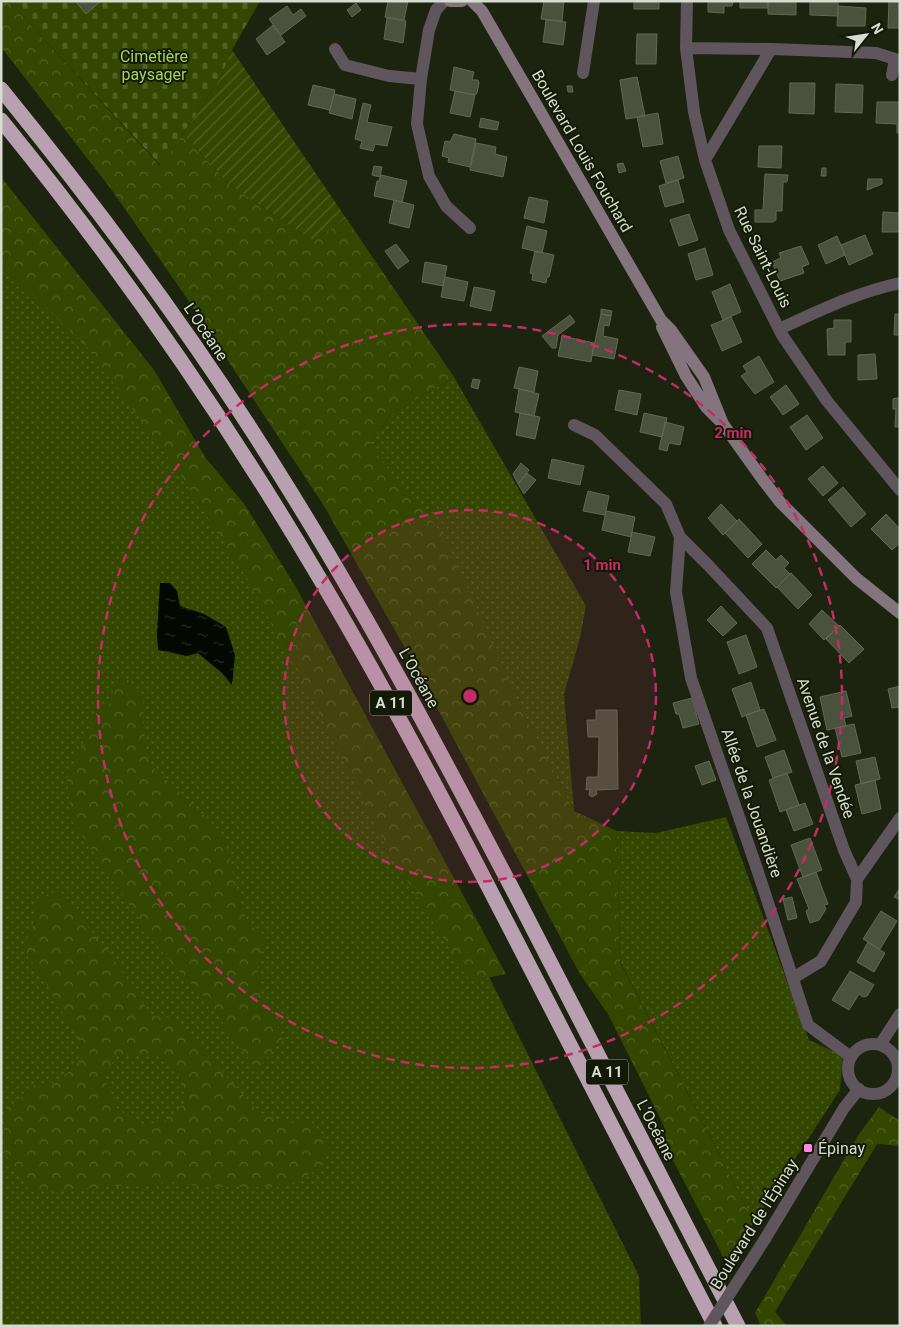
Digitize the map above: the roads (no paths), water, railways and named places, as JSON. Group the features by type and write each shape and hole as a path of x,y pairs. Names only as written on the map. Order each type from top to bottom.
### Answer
{"highway":[{"name":"L’Océane","path":"1,89 89,199 180,323 243,417 318,537 392,664 454,779 738,1326"},
{"name":"A 11","path":"1,120 78,217 159,328 226,428 322,583 397,715 468,848 715,1326"}],"main road":[{"path":"450,1 462,1"},
{"name":"Boulevard Louis Fouchard","path":"472,1 482,11 661,320 664,332 688,379 706,407 723,424 762,480 780,502 856,578 900,613"}],"street":[{"path":"444,1 436,10 432,19 421,80 417,124 429,176 446,206 470,228"},
{"path":"583,73 594,1"},
{"name":"Rue Saint-Louis","path":"687,1 686,48 694,112 705,160 729,230 782,335 827,401 900,490"},
{"path":"686,48 876,53 894,59 892,75"},
{"path":"335,49 344,65 390,76 421,80"},
{"path":"705,160 772,49"},
{"path":"779,329 874,288 900,283"},
{"path":"574,425 595,435 666,504 680,537"},
{"name":"Avenue de la Vendée","path":"680,537 767,628 844,850 857,879 856,902 821,961 793,978"},
{"name":"Allée de la Jouandière","path":"680,537 676,592 691,678 758,869 808,1025 851,1056"},
{"path":"857,879 900,818"},
{"path":"880,1045 900,1014"},
{"path":"880,1045 894,1055 898,1072 895,1080 890,1087 875,1093 858,1089 853,1084 848,1070 851,1056 856,1050 864,1046 880,1045"},
{"name":"Boulevard de l'Épinay","path":"709,1326 766,1238 844,1108 858,1089"}],"water":[{"path":"160,583 170,583 177,591 180,606 204,614 226,627 235,655 232,685 222,673 198,653 187,656 158,650"}],"place":[{"name":"Épinay","path":"808,1148"}],"park label":[{"name":"Cimetière paysager","path":"154,65"}]}
